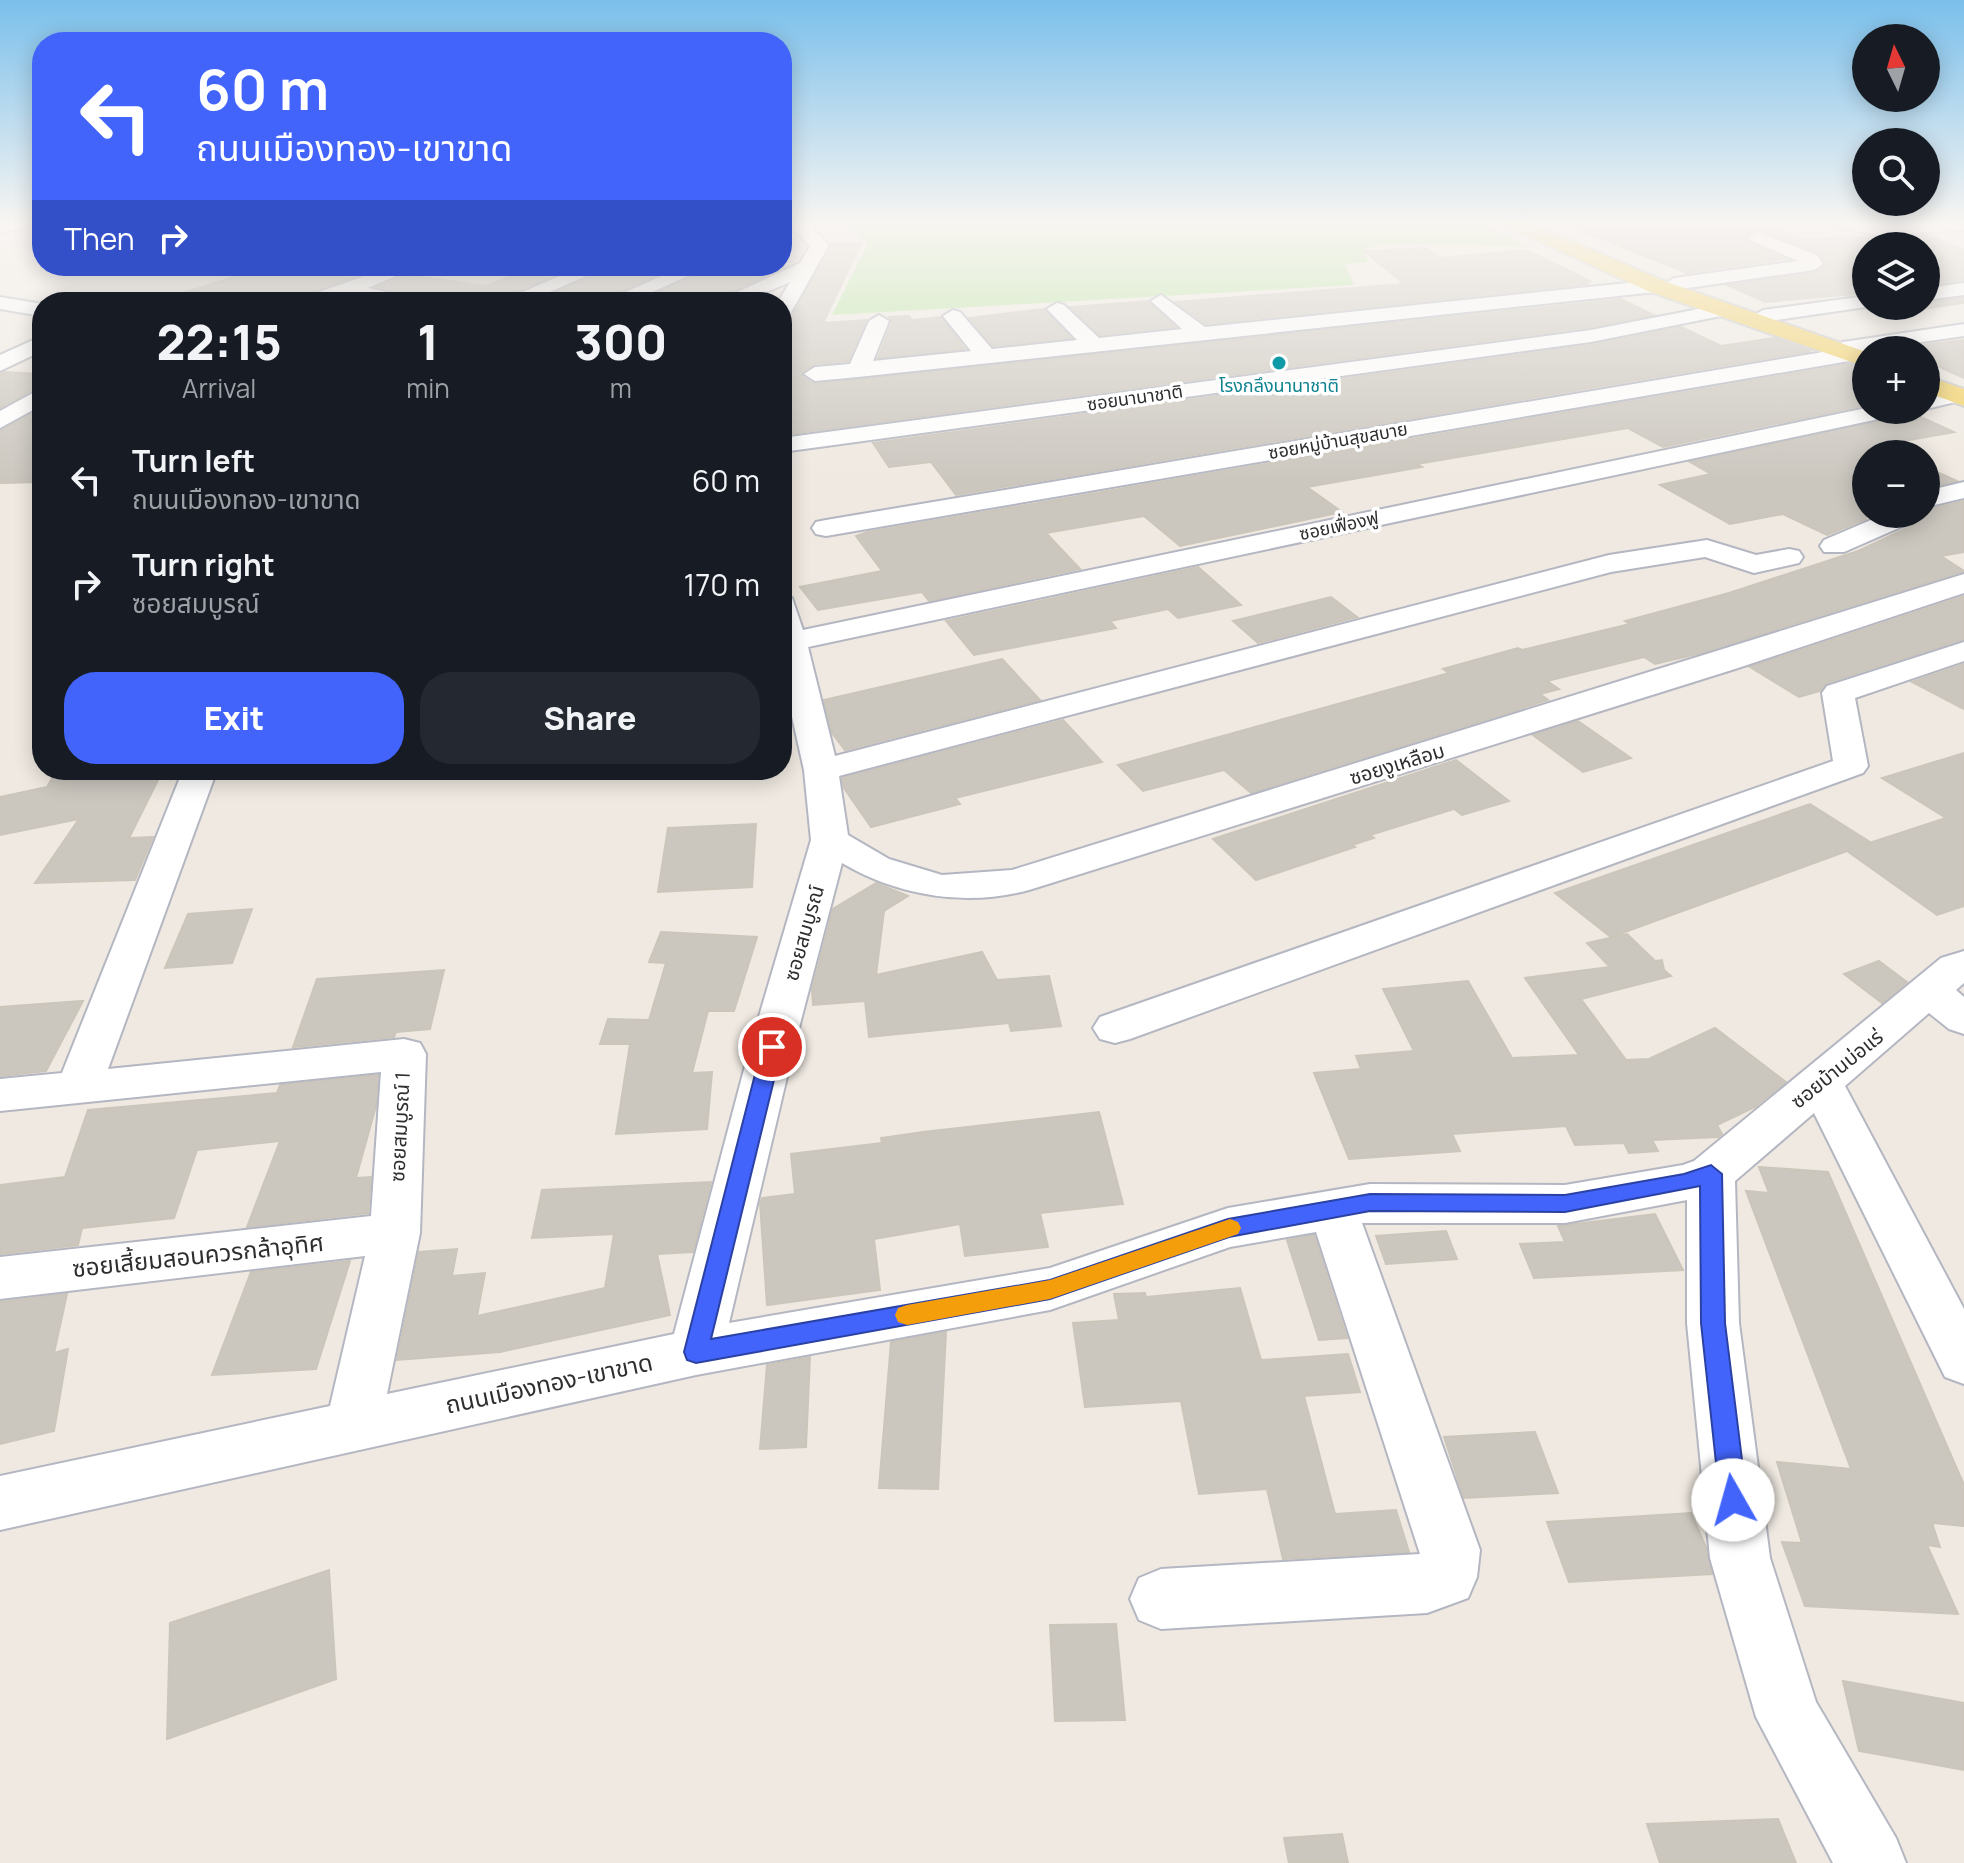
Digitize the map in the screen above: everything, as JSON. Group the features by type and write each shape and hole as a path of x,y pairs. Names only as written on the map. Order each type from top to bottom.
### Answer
{"main road":[{"path":"1741,309 1852,352"},
{"path":"1724,310 1852,352"},
{"path":"1940,382 1962,394"},
{"path":"1940,387 1962,394"}],"street":[{"path":"1057,309 1094,345"},
{"path":"1170,309 1199,333"},
{"path":"1282,309 1301,323"},
{"path":"815,374 1436,309"},
{"path":"1763,316 1815,309"},
{"name":"ซอยนานาชาติ","path":"792,444 1591,336 1724,310"},
{"path":"953,316 986,356"},
{"path":"858,370 879,321"},
{"name":"ซอยหมู่บ้านสุขสบาย","path":"1938,336 1964,330"},
{"path":"0,365 32,347"},
{"name":"ซอยหมู่บ้านสุขสบาย","path":"826,528 1852,355"},
{"path":"0,365 32,370"},
{"path":"1940,399 1962,394"},
{"path":"0,421 32,401"},
{"name":"ซอยเฟื่องฟู","path":"792,622 1852,417"},
{"path":"1940,496 1964,490"},
{"path":"1834,546 1876,528"},
{"path":"821,770 1609,564 1707,548 1754,564 1789,557"},
{"name":"ซอยงูเหลือม","path":"830,840 876,867 940,887 1015,882 1724,662 1964,583"},
{"name":"ซอยสมบูรณ์","path":"696,1352 772,1047 830,840 821,770 792,648"},
{"path":"1115,1028 1851,766 1838,693 1964,651"},
{"path":"79,1088 196,780"},
{"name":"ซอยบ้านบ่อแร่","path":"1711,1174 1820,1081 1953,992"},
{"name":"ซอยสมบูรณ์ 1","path":"0,1095 404,1054 395,1233 353,1427"},
{"path":"1820,1081 1964,1361"},
{"path":"1711,1174 1713,1323 1740,1558 1788,1717 1871,1863"},
{"name":"ถนนเมืองทอง-เขาขาด","path":"0,1503 696,1352 1050,1289 1228,1228 1370,1203 1565,1204 1684,1183 1711,1174"},
{"path":"1161,1599 1427,1583 1447,1577 1450,1550 1333,1210"},
{"name":"ซอยเสี้ยมสอนควรกล้าอุทิศ","path":"0,1278 395,1233"}],"green space":[{"path":"835,309 937,309 832,315"}],"building":[{"path":"796,309 830,309 823,323 866,320 848,361 815,364 802,371 802,377 815,384 1527,309 1642,309 1654,315 1591,327 792,434 792,317"},
{"path":"1044,309 1071,338 993,346 969,318"},
{"path":"1072,309 1156,309 1175,327 1100,335"},
{"path":"1185,309 1350,309 1206,324"},
{"path":"909,316 912,320 941,317 965,349 878,358 892,322 889,317"},
{"path":"1681,327 1721,346 1774,338 1811,351 956,495 931,462 889,467 873,443 1591,345"},
{"path":"1964,340 1964,378 1940,367 1940,343"},
{"path":"1852,365 1852,408 1663,447 1628,428 1417,464 1422,467 1307,487 1342,512 1180,546 1144,516 1046,533 1080,569 929,601 922,592 818,610 800,587 882,571 856,536"},
{"path":"32,373 32,390 0,408 0,374"},
{"path":"32,413 32,482 0,483 0,431"},
{"path":"1862,424 1936,424 1954,432 1909,440 1852,440 1852,525 1827,535 1783,514 1730,524 1660,485 1711,474 1690,462"},
{"path":"1940,473 1957,481 1940,485"},
{"path":"1964,501 1964,552 1941,556 1964,571 1697,654 1655,664 1644,657 1547,681 1559,689 1540,694 1548,700 1251,793 1224,770 1143,791 1118,765 1449,673 1443,669 1518,648 1522,650 1630,624 1625,621 1729,593 1858,551 1907,528 1940,528 1940,507"},
{"path":"1198,567 1241,605 1178,618 1168,609 1110,621 1116,628 974,655 946,621"},
{"path":"1964,596 1964,639 1826,683 1820,691 1799,697 1750,667"},
{"path":"1331,597 1357,617 1258,643 1233,621"},
{"path":"1002,659 1040,700 845,750 832,733 824,700"},
{"path":"1964,664 1964,709 1912,682"},
{"path":"1063,720 1102,762 955,798 960,804 871,827 844,788 842,778"},
{"path":"1578,721 1631,758 1583,772 1533,735"},
{"path":"1964,753 1964,906 1937,915 1847,851 1611,937 1555,893 1810,804 1870,842 1854,848 1946,818 1882,778"},
{"path":"1456,760 1509,801 1462,815 1454,809 1370,835 1374,838 1352,845 1355,847 1256,880 1213,839"},
{"path":"51,780 158,780 129,838 153,837 135,880 35,883 79,819 0,835 0,797 47,787"},
{"path":"756,824 752,887 658,892 668,828"},
{"path":"876,883 908,896 884,911 876,975 982,952 997,980 1049,976 1061,1026 1011,1031 1009,1023 869,1037 865,1001 813,1005 812,990 833,909"},
{"path":"252,909 232,963 165,968 188,914"},
{"path":"661,932 757,937 734,1011 708,1011 692,1073 712,1072 707,1129 616,1134 630,1044 600,1044 608,1019 649,1020 666,963 649,962"},
{"path":"1627,934 1655,961 1662,960 1664,970 1671,976 1581,999 1626,1060 1649,1059 1715,1028 1786,1082 1755,1107 1717,1125 1722,1134 1718,1137 1652,1140 1658,1151 1629,1153 1624,1143 1575,1145 1566,1126 1452,1134 1460,1151 1349,1159 1314,1073 1361,1069 1356,1056 1414,1051 1383,989 1468,981 1512,1058 1579,1055 1525,978 1610,967 1587,943"},
{"path":"1879,961 1907,982 1882,1003 1844,974"},
{"path":"444,970 430,1029 396,1032 394,1037 293,1047 317,979"},
{"path":"83,1001 46,1071 0,1076 0,1007"},
{"path":"378,1075 376,1106 356,1178 371,1177 368,1213 247,1227 280,1141 197,1150 174,1218 82,1228 78,1245 0,1254 0,1185 65,1177 88,1110 277,1093 280,1085"},
{"path":"1099,1112 1123,1204 1040,1213 1048,1247 965,1256 960,1224 874,1239 880,1290 767,1305 760,1203 762,1198 795,1194 791,1154 882,1143 881,1138 923,1132"},
{"path":"1759,1167 1828,1172 1964,1485 1964,1526 1932,1523 1940,1547 1927,1545 1958,1614 1805,1606 1782,1542 1802,1543 1777,1462 1851,1469 1746,1191 1769,1193"},
{"path":"711,1182 693,1252 657,1254 670,1315 500,1352 397,1360 419,1252 457,1249 452,1276 485,1273 477,1316 605,1288 614,1234 532,1238 542,1190"},
{"path":"1655,1214 1683,1270 1534,1278 1520,1244 1565,1242 1558,1226"},
{"path":"1446,1231 1457,1259 1386,1264 1376,1236"},
{"path":"1314,1235 1347,1338 1319,1340 1287,1240"},
{"path":"350,1261 316,1369 212,1375 251,1272"},
{"path":"1240,1288 1261,1360 1348,1354 1360,1392 1304,1396 1335,1514 1396,1510 1409,1552 1283,1559 1267,1489 1199,1494 1181,1401 1085,1407 1073,1323 1119,1320 1114,1294 1145,1293 1146,1297"},
{"path":"67,1294 54,1353 68,1349 54,1431 0,1444 0,1302"},
{"path":"946,1332 938,1489 879,1488 891,1342"},
{"path":"810,1357 806,1447 760,1449 767,1365"},
{"path":"1535,1432 1558,1493 1464,1498 1444,1437"},
{"path":"1691,1513 1706,1547 1712,1574 1569,1582 1547,1522"},
{"path":"329,1570 336,1679 167,1739 170,1623"},
{"path":"1116,1624 1125,1720 1055,1721 1050,1625"},
{"path":"1843,1681 1964,1703 1964,1770 1859,1751"},
{"path":"1778,1819 1796,1863 1660,1863 1647,1824"},
{"path":"1342,1834 1348,1863 1289,1863 1284,1838"}],"slow traffic":[{"path":"907,1315 1050,1289 1230,1228"}],"place":[{"name":"โรงกลึงนานาชาติ","path":"1279,363"}],"route":[{"path":"772,1047 696,1352 1050,1289 1228,1228 1370,1203 1565,1204 1684,1183 1711,1174 1713,1323 1733,1500"}]}
